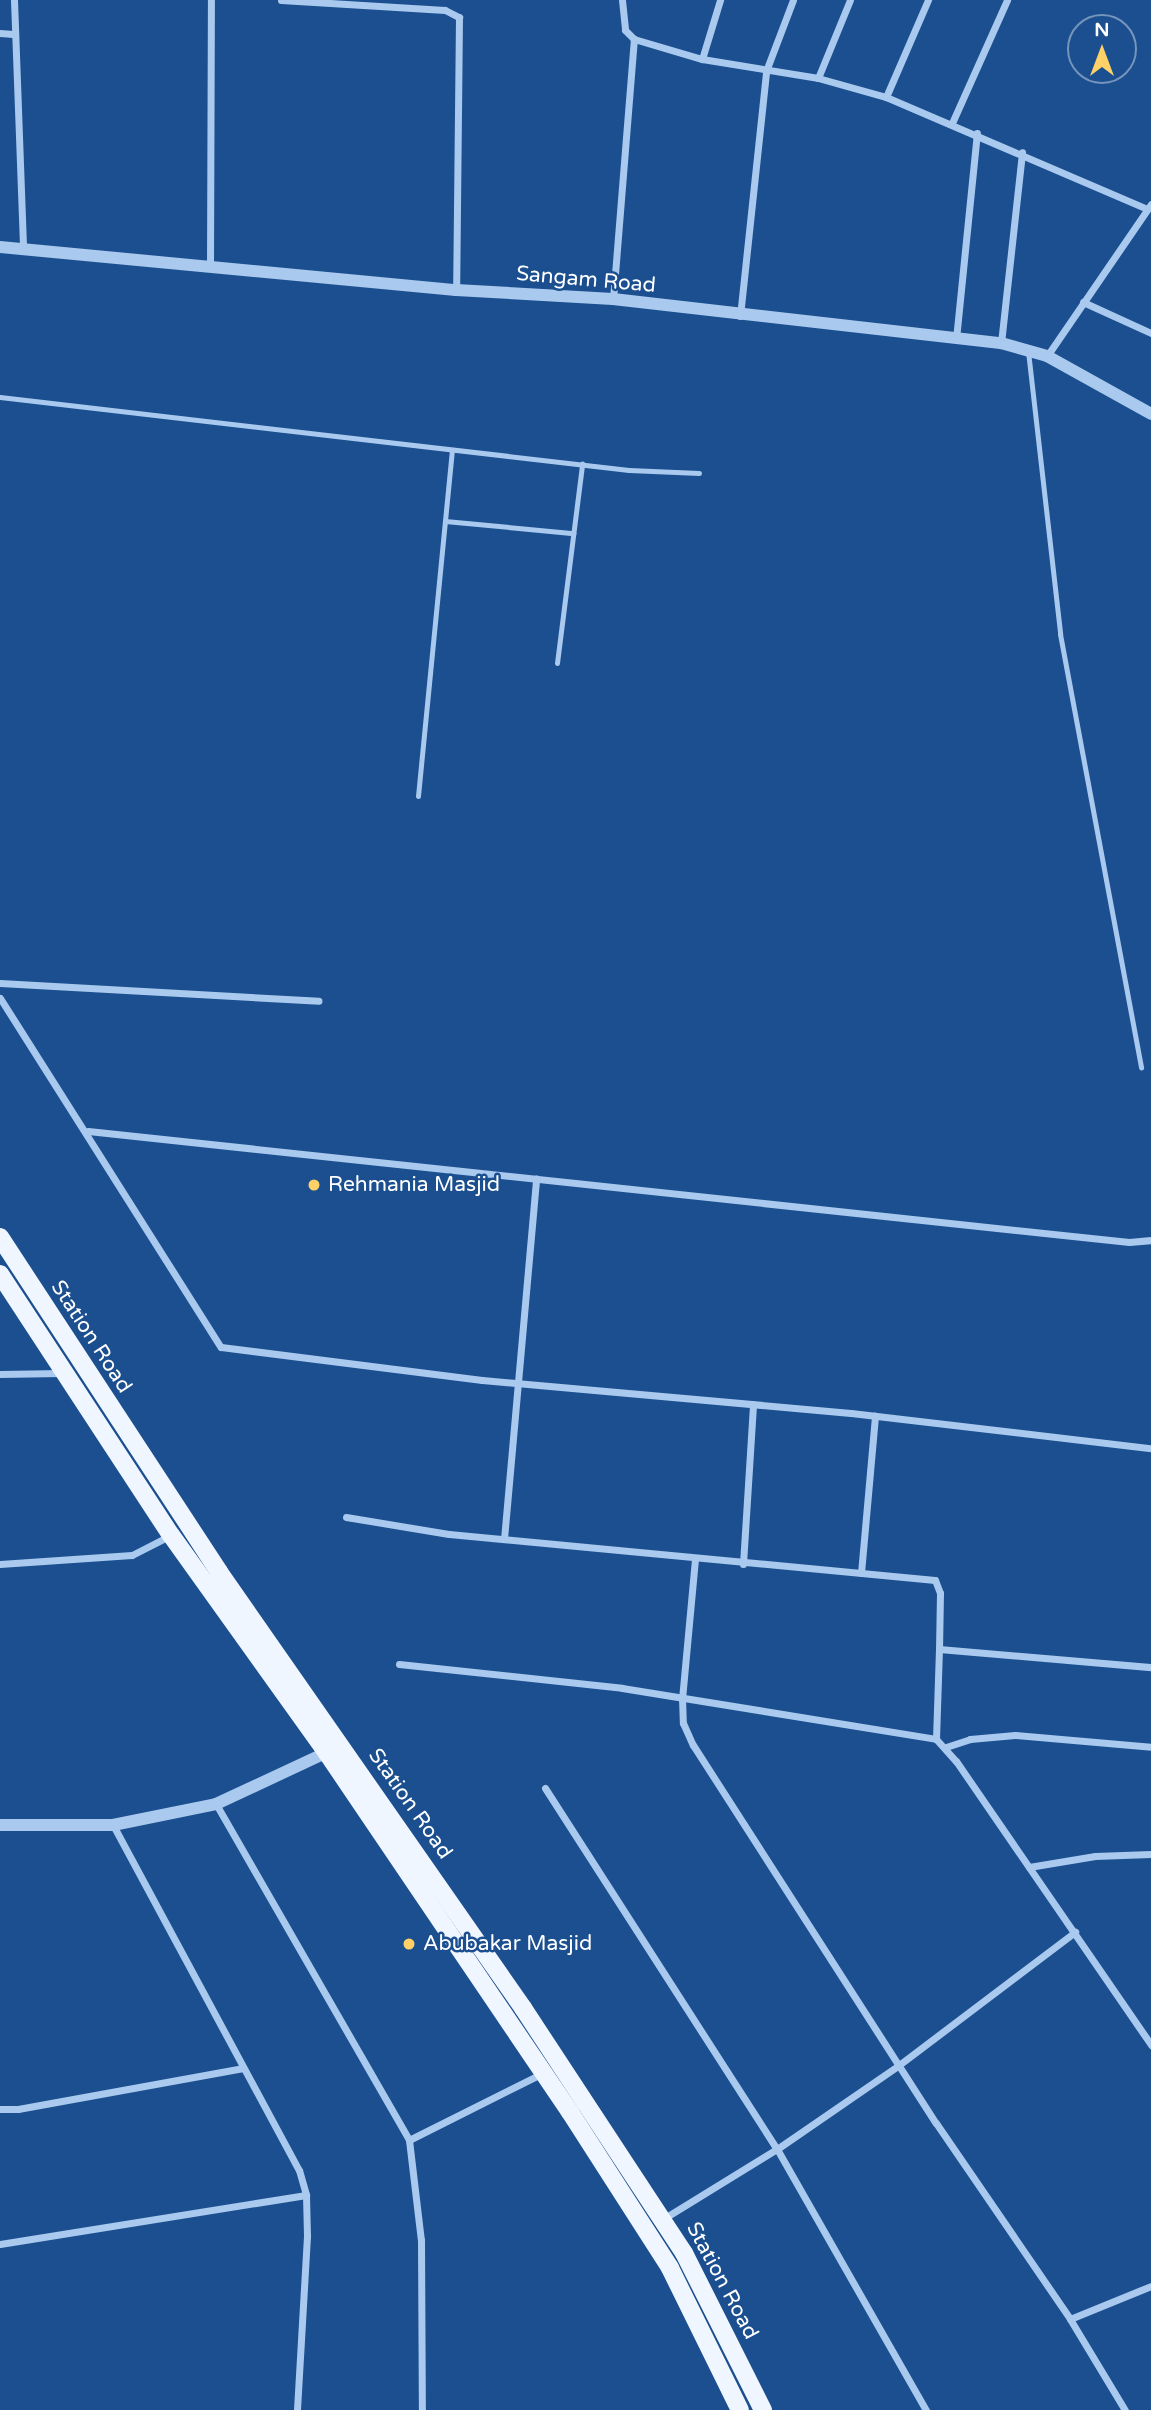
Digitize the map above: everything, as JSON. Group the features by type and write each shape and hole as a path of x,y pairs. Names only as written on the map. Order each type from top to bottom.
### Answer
{"main road":[{"name":"Station Road","path":"0,1237 670,2268 740,2410"},
{"name":"Station Road","path":"0,1274 172,1535 335,1750 662,2219 702,2284 762,2410"}],"street":[{"path":"14,0 13,34 23,249"},
{"path":"210,265 211,0"},
{"path":"281,0 446,10 459,17 456,290"},
{"path":"622,0 625,30 634,39 702,59 818,78 887,97 1149,207 1047,356"},
{"path":"702,59 720,0"},
{"path":"740,316 766,71 793,0"},
{"path":"818,78 850,0"},
{"path":"887,97 928,0"},
{"path":"952,123 1007,0"},
{"path":"0,33 13,34"},
{"path":"613,299 634,39"},
{"path":"956,340 977,133"},
{"path":"1001,343 1022,152"},
{"name":"Sangam Road","path":"0,247 456,290 613,299 740,316 1001,343 1028,348 1047,356 1151,414"},
{"path":"1083,302 1151,333"},
{"path":"0,983 318,1001"},
{"path":"0,998 89,1132 221,1347 516,1383 875,1416 1151,1448"},
{"path":"89,1132 1129,1242 1151,1240"},
{"path":"504,1539 536,1178"},
{"path":"0,1374 67,1373"},
{"path":"743,1564 753,1405"},
{"path":"861,1573 875,1416"},
{"path":"346,1517 504,1539 743,1564 935,1580 940,1593 936,1739"},
{"path":"0,1564 132,1555 172,1535"},
{"path":"695,1559 682,1698 683,1723 692,1745 899,2065 1070,2319 1125,2410"},
{"path":"939,1649 1151,1667"},
{"path":"398,1664 682,1698 936,1739 946,1747 1151,2045"},
{"path":"946,1747 970,1739 1015,1735 1151,1747"},
{"path":"0,1825 113,1825 216,1804 335,1750"},
{"path":"545,1788 777,2149 926,2410"},
{"path":"216,1804 409,2140 421,2240 422,2410"},
{"path":"113,1825 299,2170 306,2195 304,2343 298,2410"},
{"path":"1029,1867 1105,1855 1151,1854"},
{"path":"662,2219 777,2149 899,2065 1075,1933"},
{"path":"0,2109 18,2109 243,2068"},
{"path":"409,2140 543,2073"},
{"path":"0,2244 306,2195"},
{"path":"1070,2319 1151,2286"}],"lane":[{"path":"1028,348 1060,634 1141,1067"},
{"path":"0,397 452,450 699,473"},
{"path":"418,796 452,450"},
{"path":"557,663 582,464"},
{"path":"445,521 573,533"}],"place":[{"name":"Rehmania Masjid","path":"314,1185"},
{"name":"Abubakar Masjid","path":"409,1944"}]}
